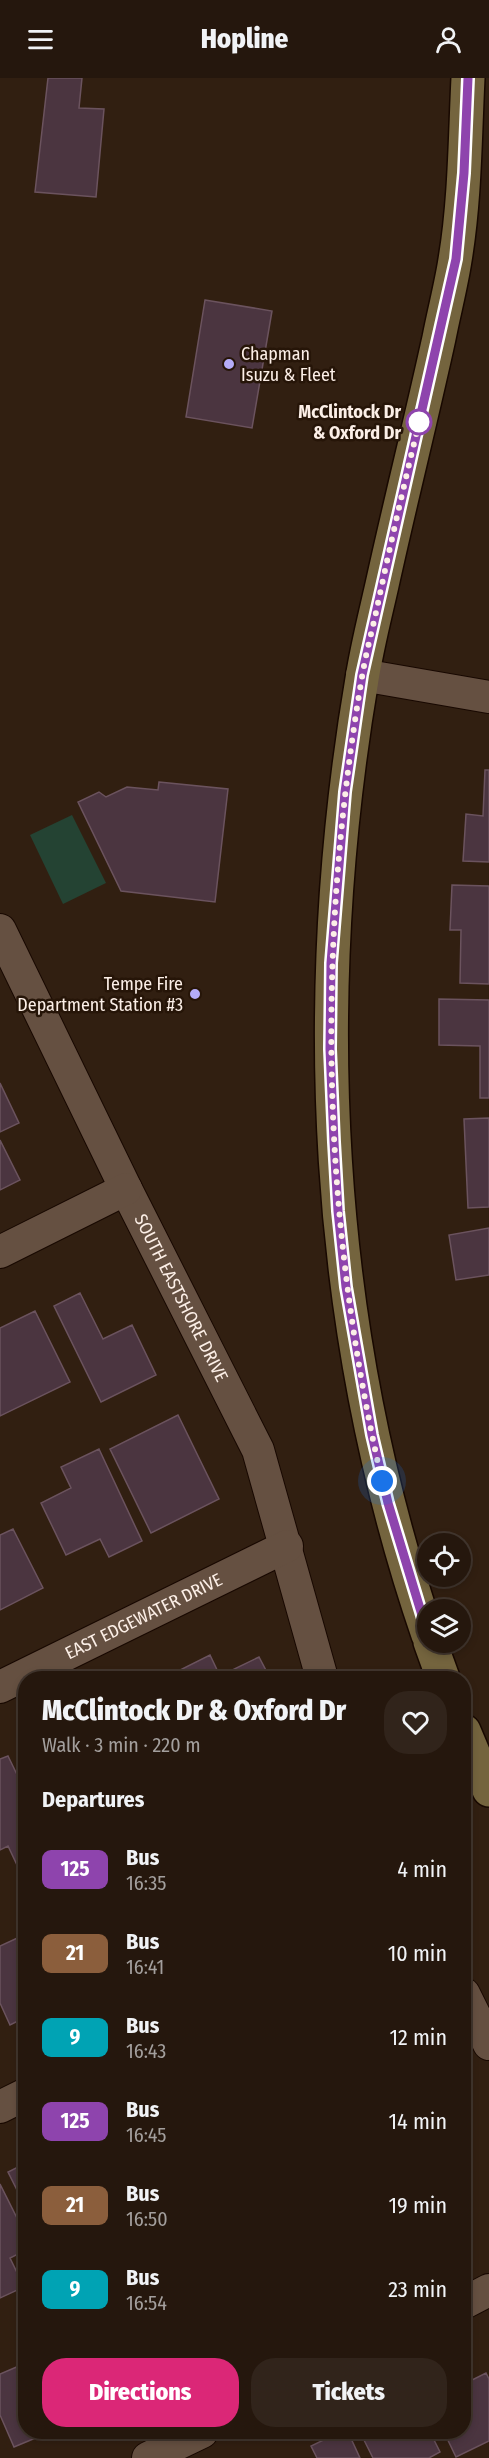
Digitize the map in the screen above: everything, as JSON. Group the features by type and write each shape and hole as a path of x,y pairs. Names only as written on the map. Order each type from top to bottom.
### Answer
{"main road":[{"path":"417,1599 388,1503 372,1435 346,1287 338,1211 330,1049 331,963 345,792 362,675 456,259 464,173 468,78"},
{"path":"434,1653 440,1671"},
{"path":"471,1748 489,1790"}],"street":[{"path":"362,675 489,697"},
{"name":"SOUTH EASTSHORE DRIVE","path":"0,930 126,1189 258,1450 287,1546 320,1671"},
{"path":"0,1252 126,1189"},
{"name":"EAST EDGEWATER DRIVE","path":"33,1671 287,1546"},
{"name":"EAST EDGEWATER DRIVE","path":"0,1687 18,1678"},
{"path":"471,2008 489,2044"},
{"path":"0,2107 18,2098"},
{"path":"471,2299 489,2290"},
{"path":"148,2458 187,2439"}],"green space":[{"path":"72,815 106,883 63,904 30,835"}],"building":[{"path":"48,78 82,78 79,108 104,109 96,197 35,192"},
{"name":"Chapman Isuzu & Fleet","path":"205,300 272,311 252,428 186,417"},
{"path":"485,770 489,770 489,862 463,861 466,814 483,816"},
{"path":"159,782 228,789 215,902 121,891 78,802 99,792 106,797 127,787 158,790"},
{"path":"452,885 489,886 489,984 460,983 461,930 450,930"},
{"path":"439,999 489,1000 489,1098 480,1098 480,1046 439,1045"},
{"path":"0,1083 19,1123 0,1132"},
{"path":"489,1118 489,1207 468,1208 464,1119"},
{"path":"0,1140 20,1180 0,1190"},
{"path":"489,1228 489,1275 456,1280 449,1235"},
{"path":"80,1293 103,1339 132,1325 156,1375 101,1402 54,1306"},
{"path":"35,1311 70,1382 0,1416 0,1328"},
{"path":"178,1415 219,1499 151,1533 110,1449"},
{"path":"99,1449 142,1541 109,1557 100,1539 66,1555 41,1503 71,1488 61,1467"},
{"path":"13,1529 43,1588 0,1610 0,1535"},
{"path":"210,1655 218,1671 178,1671"},
{"path":"259,1657 266,1671 230,1671"},
{"path":"8,1756 18,1777 17,1865 8,1846 0,1850 0,1759"},
{"path":"18,1938 18,2021 10,2025 0,2003 0,1946"},
{"path":"18,2167 18,2192 8,2172"},
{"path":"0,2184 18,2220 18,2254 10,2258 18,2275 18,2290 0,2298"},
{"path":"18,2366 18,2439 33,2439 14,2447 0,2415 0,2374"},
{"path":"486,2373 489,2379 489,2441 456,2457 447,2439 471,2439 471,2380"},
{"path":"326,2439 351,2439 360,2458 317,2458 311,2446"},
{"path":"364,2439 434,2439 440,2452 429,2458 373,2458"}],"bus line":[{"name":"125","path":"417,1602 388,1503 372,1435 346,1287 334,1142 330,1049 331,963 345,792 362,675 456,259 464,173 468,78"}],"place":[{"name":"Chapman Isuzu & Fleet","path":"229,364"},
{"name":"McClintock Dr & Oxford Dr","path":"419,422"},
{"name":"Tempe Fire Department Station #3","path":"195,994"}],"route":[{"path":"382,1481 353,1330 338,1211 330,1049 331,963 345,792 362,675 420,419 419,422"}]}
